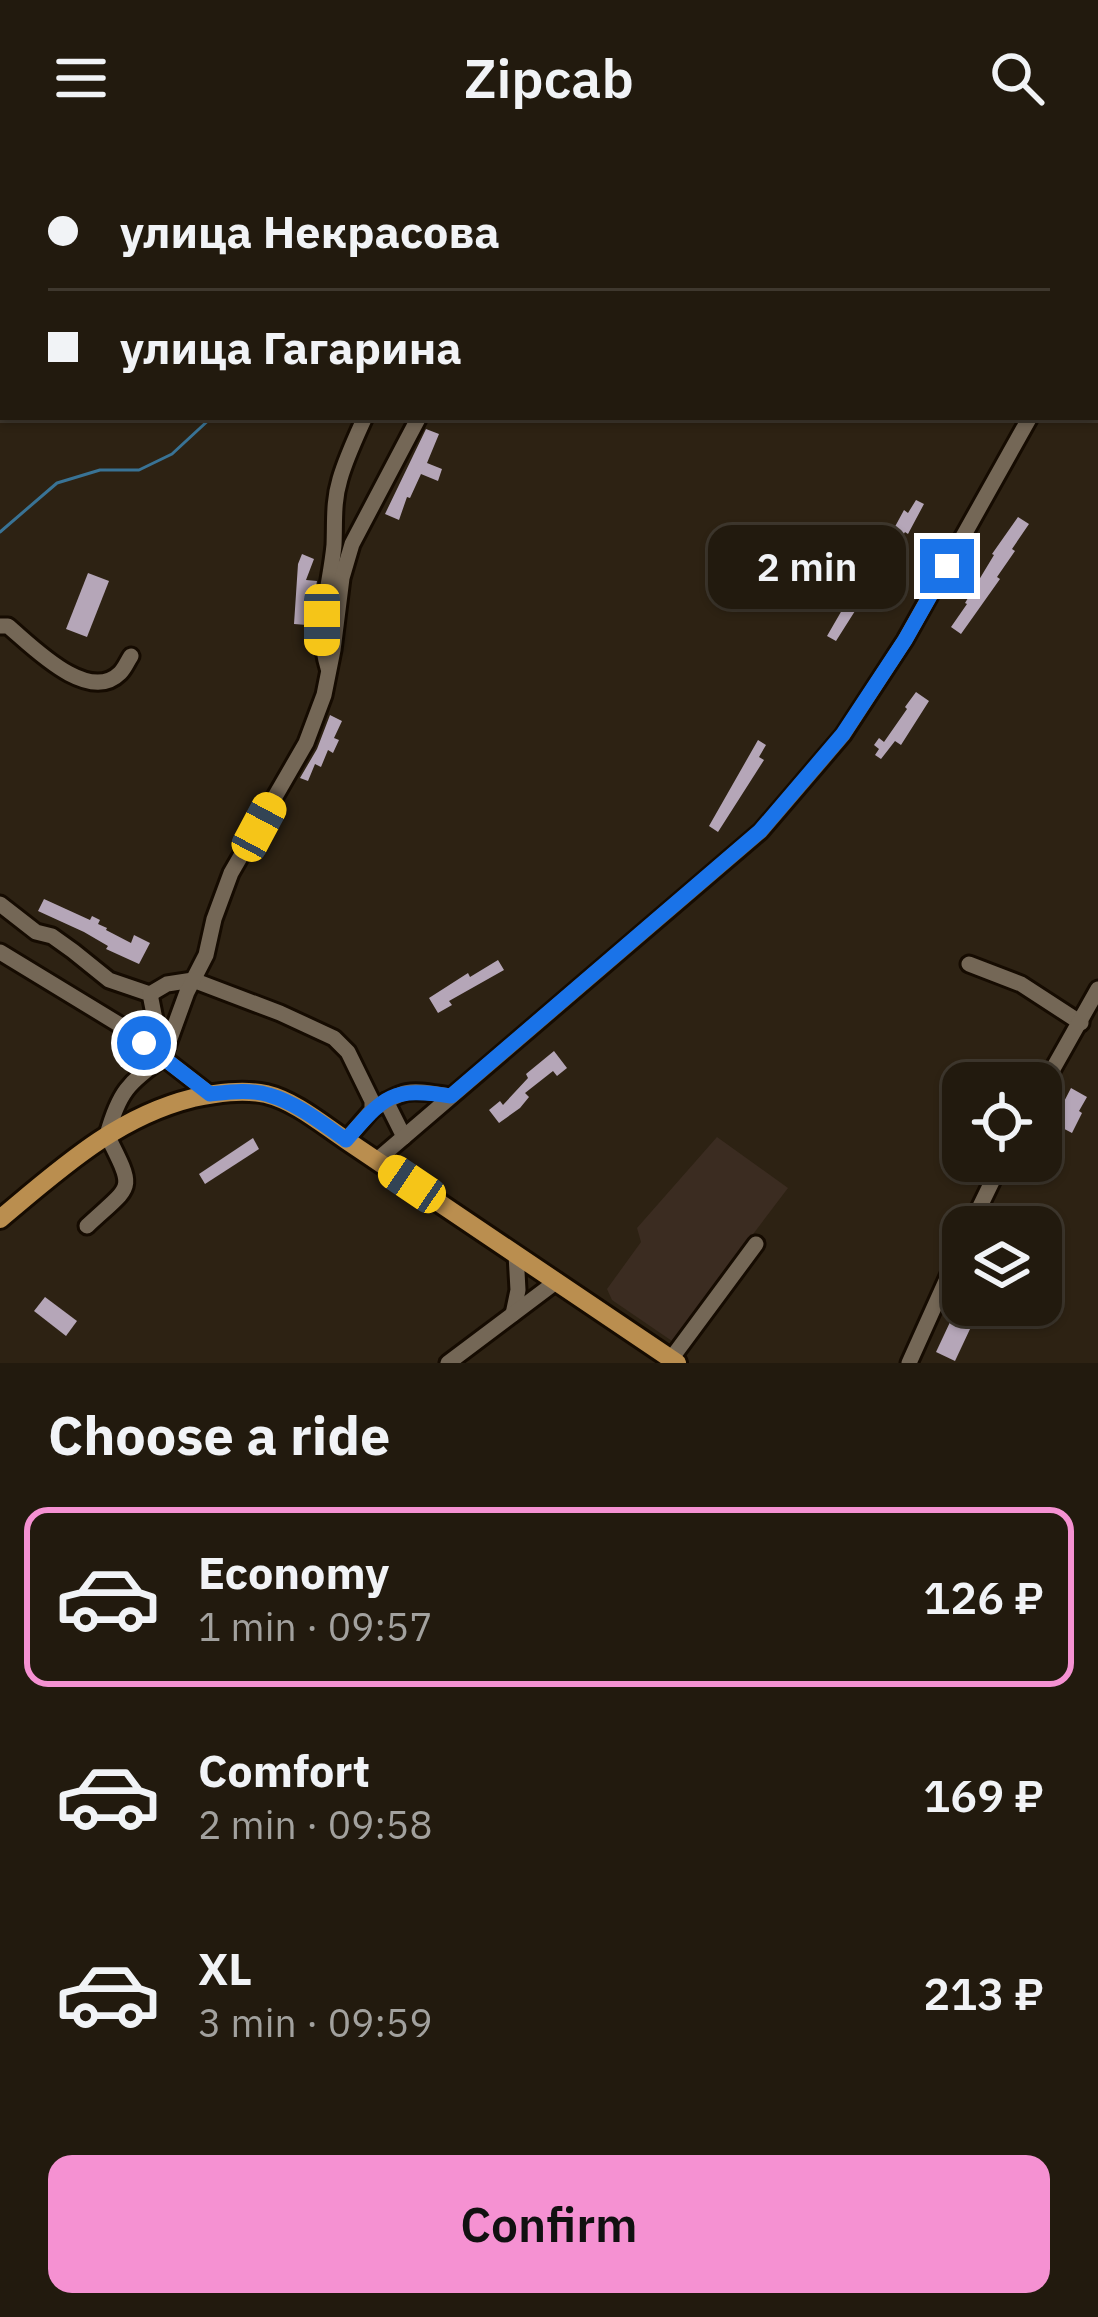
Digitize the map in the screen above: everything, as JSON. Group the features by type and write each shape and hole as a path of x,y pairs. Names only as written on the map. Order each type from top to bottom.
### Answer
{"main road":[{"path":"0,1219 89,1145 143,1114 210,1094 269,1094 377,1160 674,1361"}],"street":[{"path":"329,671 322,647 322,620 334,545 334,504 340,475 364,420"},
{"path":"87,1226 126,1190 128,1177 107,1135 116,1102 135,1078 163,1058 206,955 231,873 306,743 324,695 342,578 352,544 417,420"},
{"path":"377,1160 760,831 843,734 905,640 1028,420"},
{"path":"0,626 8,626 56,667 80,679 109,680 119,675 131,656"},
{"path":"0,904 36,932 74,951 109,980 150,994 193,980 334,1038 348,1052 371,1101 404,1137"},
{"path":"0,952 125,1028 210,1094"},
{"path":"969,964 1021,984 1081,1023"},
{"path":"1058,1062 1098,989"},
{"path":"150,994 163,1058"},
{"path":"346,1140 398,1093 415,1090 451,1096"},
{"path":"674,1361 756,1244"},
{"path":"513,1314 518,1290 516,1254"},
{"path":"448,1363 557,1281"},
{"path":"909,1363 942,1290"}],"shaded area":[{"path":"717,1137 788,1188 672,1341 612,1300 607,1289 641,1242 637,1228"}],"building":[{"path":"426,429 439,434 427,463 442,469 438,481 421,474 399,520 385,514"},
{"path":"916,500 924,504 908,534 905,532 836,641 827,636 904,510 908,513"},
{"path":"1018,517 1029,524 1000,579 961,634 951,627"},
{"path":"302,554 314,559 306,580 317,581 307,625 294,624"},
{"path":"88,573 109,581 87,637 66,629"},
{"path":"916,692 929,701 901,745 895,741 881,759 874,745 879,738 884,742"},
{"path":"330,715 342,721 333,753 328,750 321,767 315,764 308,781 300,778 317,749"},
{"path":"758,740 766,745 759,757 764,760 718,832 709,826"},
{"path":"44,899 100,920 98,924 106,930 131,943 134,935 150,943 139,964 38,911"},
{"path":"498,960 504,970 449,1001 452,1005 438,1013 429,998"},
{"path":"554,1051 567,1068 557,1076 553,1071 525,1093 529,1097 520,1108 499,1123 489,1110 500,1101 503,1105 528,1078 526,1074"},
{"path":"1071,1088 1087,1097 1072,1133 1062,1128 1062,1106"},
{"path":"253,1138 259,1149 205,1184 199,1174"},
{"path":"45,1297 77,1321 66,1336 34,1311"},
{"path":"948,1326 970,1329 955,1361 936,1352"}],"waterway":[{"path":"0,532 57,483 100,470 139,470 172,454 209,420"}],"route":[{"path":"144,1043 210,1094 269,1094 346,1140 371,1110 398,1093 415,1090 451,1096 760,831 843,734 947,566"}]}
